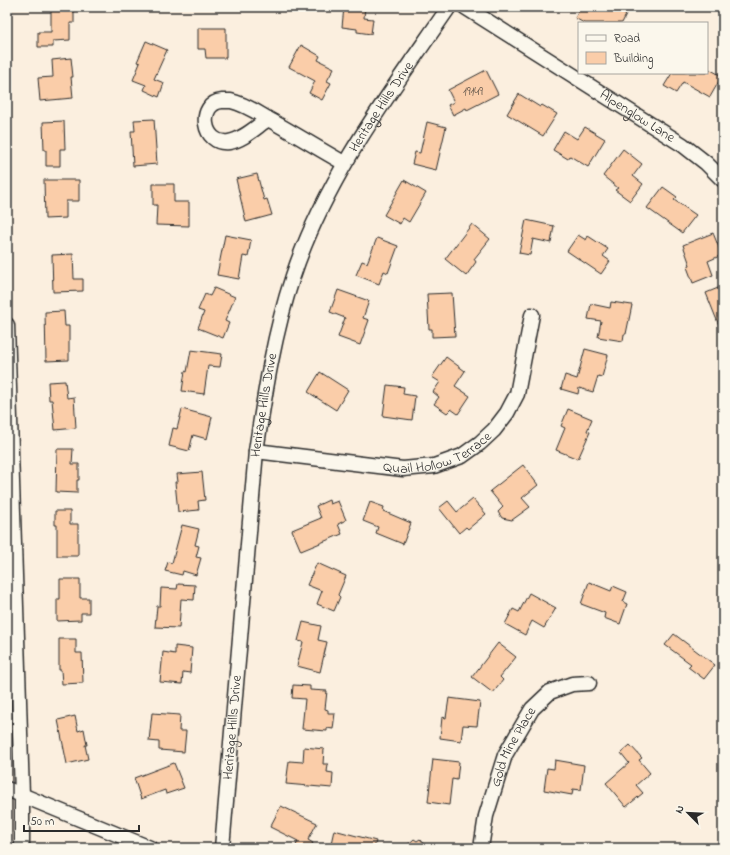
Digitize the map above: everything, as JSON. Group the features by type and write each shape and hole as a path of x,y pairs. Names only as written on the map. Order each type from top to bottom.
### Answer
{"street":[{"name":"Heritage Hills Drive","path":"222,848 256,451 264,399 283,309 293,276 312,228 344,163 373,116 449,7"},
{"name":"Alpenglow Lane","path":"465,7 683,145 706,163 723,180"},
{"path":"268,119 344,163"},
{"name":"Quail Hollow Terrace","path":"256,451 403,470 434,466 462,456 480,443 494,430 517,394 532,316"},
{"path":"7,325 22,795 22,848"},
{"name":"Gold Mine Place","path":"481,848 486,816 505,755 532,709 550,692 572,684 589,683"},
{"path":"7,789 150,848"}],"building":[{"path":"51,7 74,7 74,23 70,23 70,40 53,41 53,47 38,47 38,32 51,32"},
{"path":"344,7 365,7 364,18 373,19 371,34 357,32 357,29 342,27"},
{"path":"581,7 610,7 626,15 622,22 582,22 575,18"},
{"path":"198,28 226,28 226,58 206,58 205,49 198,49"},
{"path":"146,41 167,50 154,79 164,83 159,97 144,90 146,85 133,80 140,63 137,62"},
{"path":"301,45 320,56 318,60 334,68 327,81 331,83 322,100 309,93 315,81 289,67"},
{"path":"71,58 73,98 40,101 38,78 53,77 52,60"},
{"path":"708,69 722,76 710,97 683,82 676,93 664,86 671,74 708,74"},
{"path":"486,70 498,94 467,110 466,108 453,115 448,105 454,102 448,90"},
{"path":"519,94 540,107 542,105 557,114 543,136 507,114"},
{"path":"154,119 157,164 133,166 131,131 135,131 134,120"},
{"path":"64,121 65,149 60,149 60,166 46,166 43,122"},
{"path":"427,122 446,127 436,170 412,164 415,152 420,153"},
{"path":"585,127 605,139 588,167 570,156 568,159 553,150 564,131 577,139"},
{"path":"623,149 642,164 633,176 643,184 630,201 615,190 618,188 603,176"},
{"path":"257,174 264,200 267,199 272,215 246,222 236,179"},
{"path":"44,180 79,180 79,201 66,201 66,218 45,219"},
{"path":"404,180 426,193 409,222 403,218 400,224 384,215"},
{"path":"153,184 174,184 174,202 189,202 189,226 156,225 157,205 153,205"},
{"path":"663,187 677,197 674,200 696,215 682,233 647,208"},
{"path":"526,220 554,226 551,243 533,239 530,255 519,253"},
{"path":"472,224 490,239 474,259 476,262 466,276 445,259"},
{"path":"713,233 722,255 708,261 713,275 693,283 687,267 690,265 683,245"},
{"path":"225,235 251,240 248,257 243,256 239,279 217,275"},
{"path":"578,235 586,240 588,236 608,249 603,256 610,261 601,274 567,251"},
{"path":"377,238 398,246 388,273 384,271 379,284 356,275 362,261 367,263"},
{"path":"73,254 74,279 83,279 83,291 53,292 52,255"},
{"path":"723,286 723,333 722,333 706,293"},
{"path":"214,288 235,297 225,321 229,323 223,338 198,328 204,312 198,310 205,294 210,296"},
{"path":"338,290 369,301 363,318 369,320 360,345 338,337 345,318 330,312"},
{"path":"452,293 455,336 432,337 432,329 429,329 427,294"},
{"path":"611,302 632,305 626,334 624,334 623,341 598,337 601,321 588,319 591,304 610,308"},
{"path":"64,311 65,326 69,326 69,360 46,361 45,312"},
{"path":"585,349 608,355 602,377 598,376 593,392 579,388 578,394 561,389 565,375 577,379"},
{"path":"191,350 222,354 220,367 208,366 204,394 182,391 185,371 187,372"},
{"path":"446,357 465,371 455,386 470,396 458,414 451,409 447,413 434,404 439,397 433,392 440,382 432,377"},
{"path":"320,372 348,390 336,410 308,392"},
{"path":"65,381 67,398 74,397 76,428 55,430 52,400 49,400 48,382"},
{"path":"387,385 404,387 403,394 415,396 412,420 383,416"},
{"path":"182,409 212,417 207,439 193,435 189,451 169,446 173,428 177,429"},
{"path":"568,409 592,419 587,431 590,432 578,459 556,450 565,428 561,426"},
{"path":"57,449 73,449 72,464 79,464 77,493 56,492"},
{"path":"523,465 538,485 522,498 530,507 512,520 502,518 498,512 503,507 490,491"},
{"path":"202,472 205,500 198,501 199,510 178,512 175,482 178,482 177,474"},
{"path":"473,499 486,514 468,529 466,527 459,533 439,508 448,501 457,512"},
{"path":"329,500 330,504 338,501 346,520 338,524 342,534 301,551 292,530 321,518 316,506"},
{"path":"370,502 384,507 383,511 411,523 403,544 376,533 378,527 363,521"},
{"path":"55,511 70,511 70,524 78,524 78,556 57,556 57,525 55,525"},
{"path":"182,525 199,529 195,545 199,546 196,557 201,558 196,575 183,571 182,575 165,571 168,562 172,563"},
{"path":"317,563 346,576 338,595 340,597 334,611 317,604 322,591 307,585"},
{"path":"60,579 80,579 80,598 89,598 89,613 81,613 81,620 57,621 57,599 60,599"},
{"path":"589,582 611,591 613,586 627,592 623,602 627,604 620,624 604,618 605,613 581,604"},
{"path":"178,584 195,585 194,600 181,599 179,628 155,627 157,606 160,606 161,588 177,589"},
{"path":"529,593 556,608 544,628 532,621 525,635 505,624 513,609 519,612"},
{"path":"303,622 321,626 318,640 327,642 320,672 297,666 303,642 298,641"},
{"path":"674,634 715,665 704,679 688,667 691,664 665,645"},
{"path":"59,639 76,639 76,653 82,653 83,683 62,684 61,670 59,670"},
{"path":"498,643 516,657 500,677 503,680 493,693 472,677"},
{"path":"175,646 192,648 190,673 183,672 182,684 160,682 163,652 175,654"},
{"path":"293,685 310,686 310,690 327,691 325,709 328,710 328,713 335,713 333,729 327,728 327,731 302,729 305,699 292,698"},
{"path":"449,698 480,702 477,726 463,725 461,741 440,738 442,717 446,718"},
{"path":"152,713 180,715 179,731 186,731 184,752 159,750 159,742 149,741"},
{"path":"75,716 78,731 84,729 88,759 67,764 58,720"},
{"path":"630,745 642,758 639,760 650,773 636,785 643,793 626,807 606,783 629,763 621,753"},
{"path":"304,747 324,749 323,764 328,764 327,772 333,773 332,788 286,784 289,761 303,762"},
{"path":"433,759 459,762 457,780 452,779 449,805 428,802"},
{"path":"555,760 584,765 581,790 573,789 572,795 544,790 547,768 554,769"},
{"path":"174,763 184,788 166,794 165,790 141,799 134,778"},
{"path":"281,806 317,823 308,840 313,843 310,848 295,848 298,841 270,827"},
{"path":"334,830 376,841 374,848 330,848"},
{"path":"414,839 417,841 420,839 428,848 404,848"}]}
